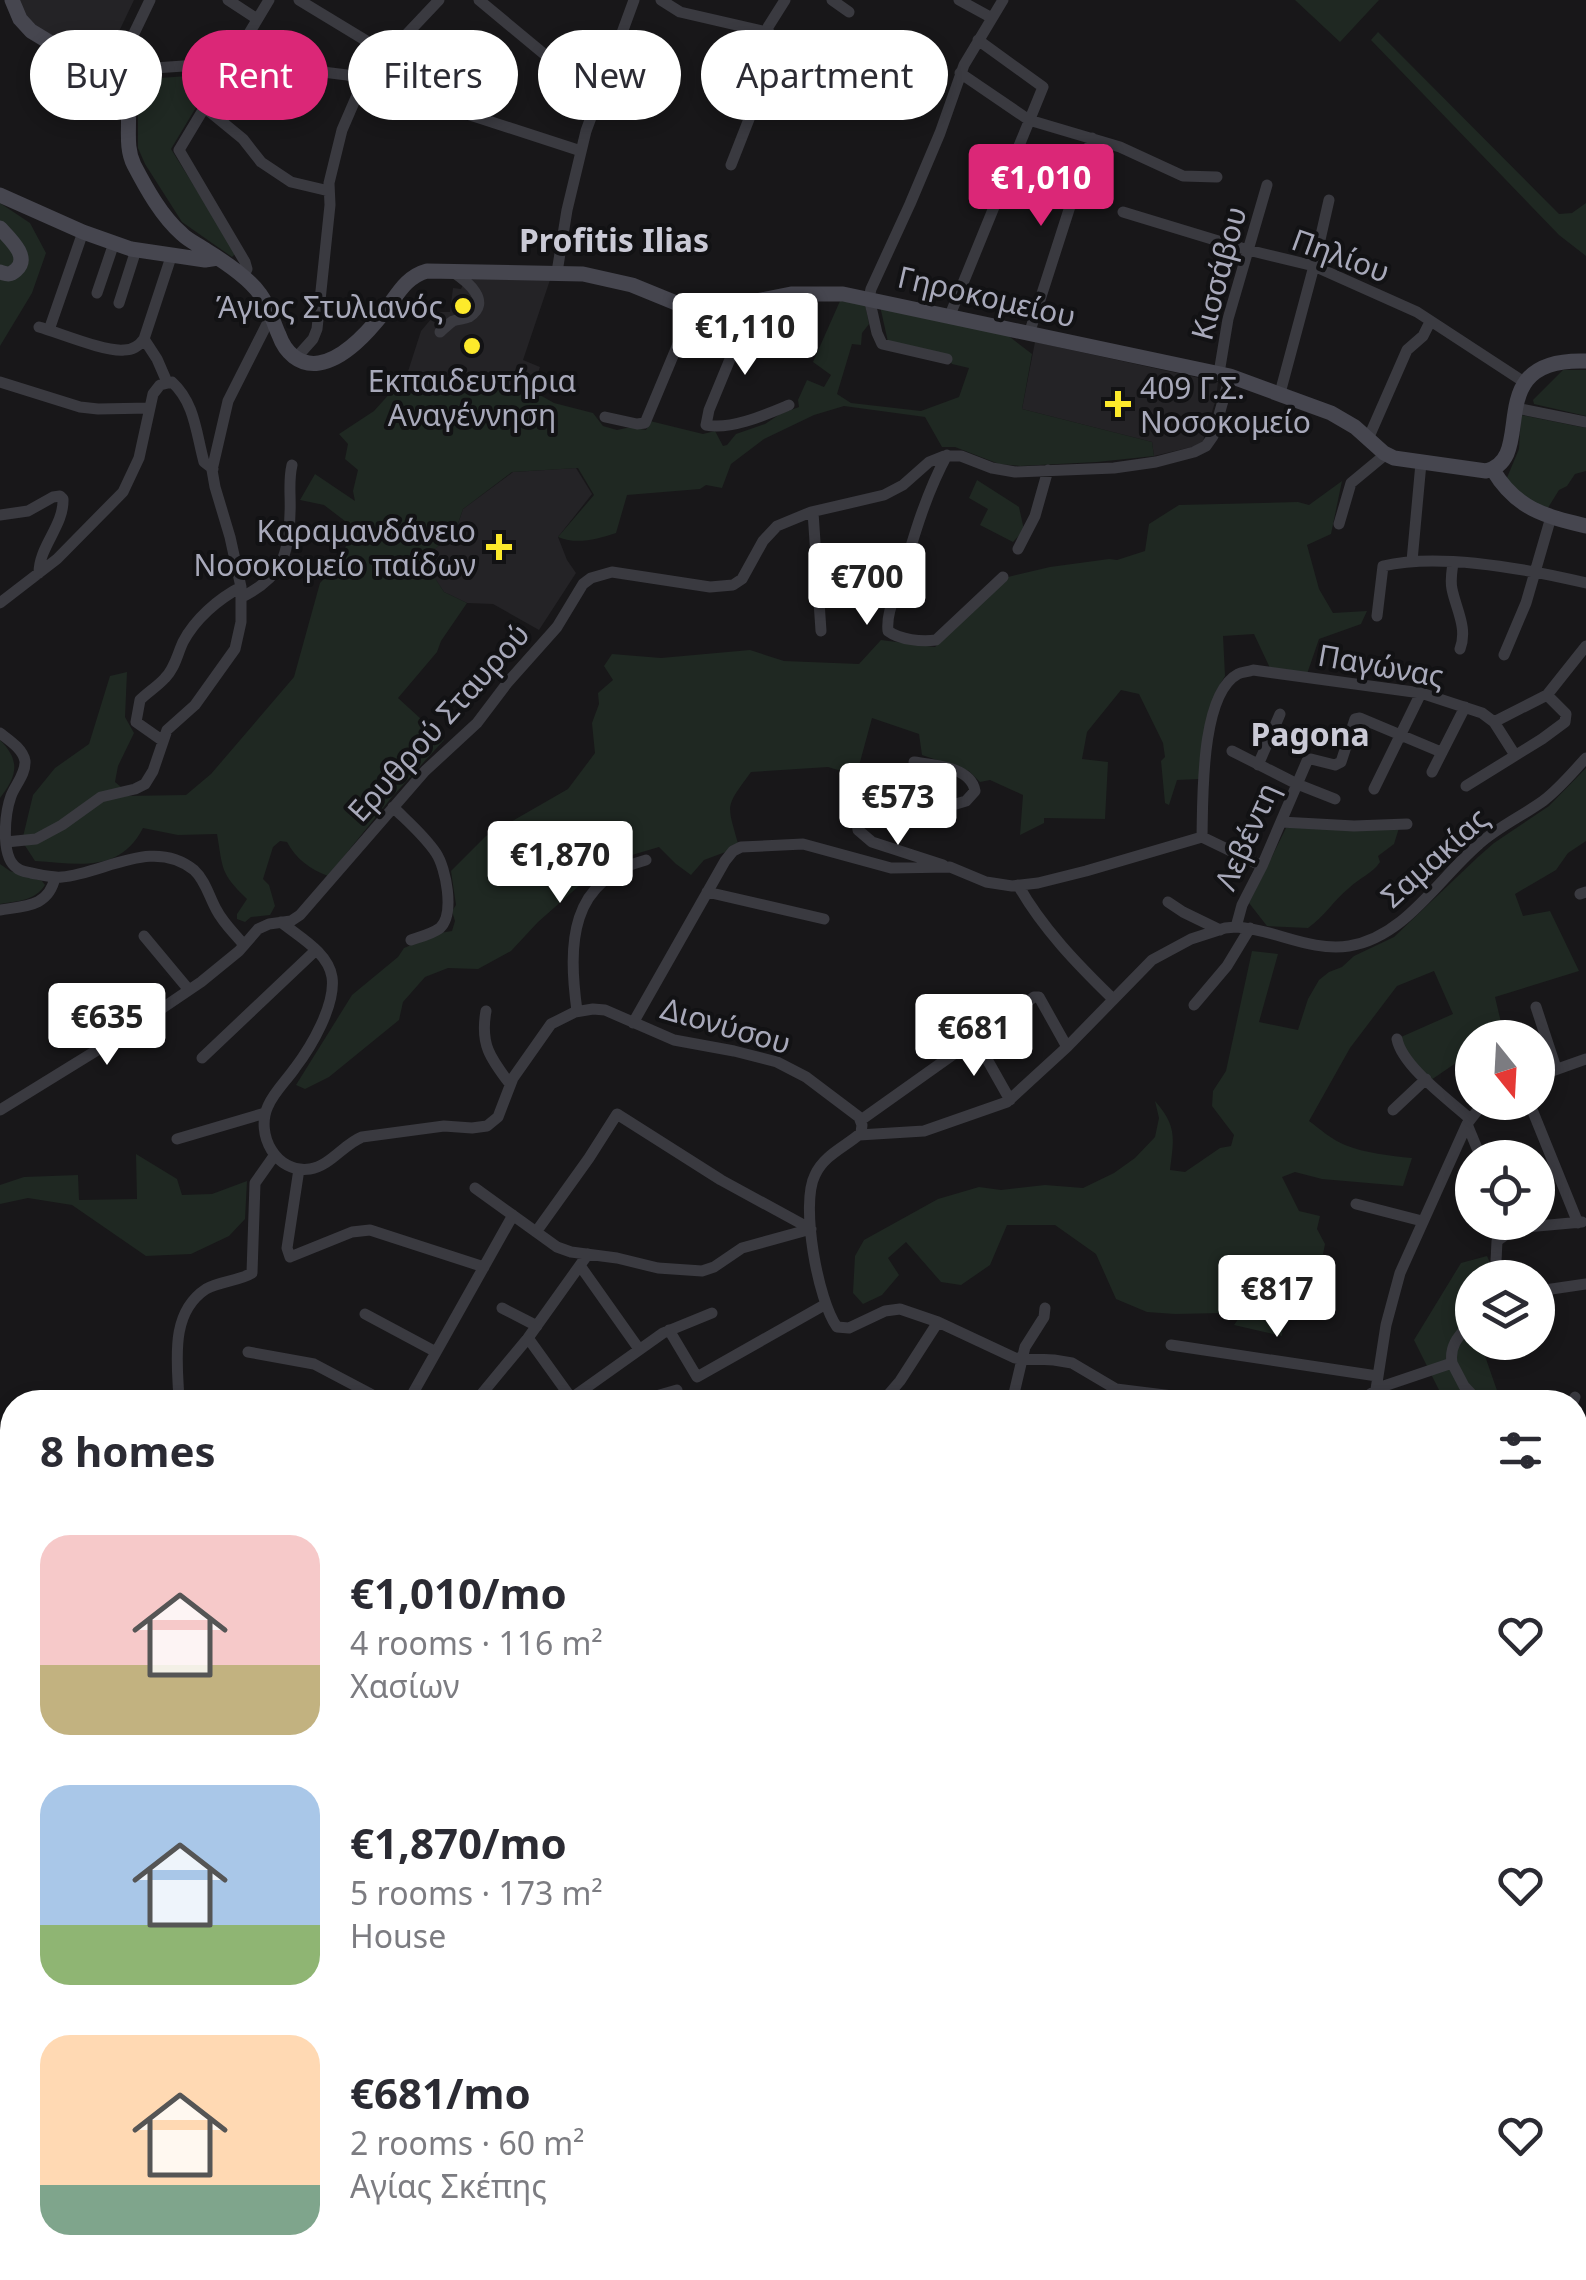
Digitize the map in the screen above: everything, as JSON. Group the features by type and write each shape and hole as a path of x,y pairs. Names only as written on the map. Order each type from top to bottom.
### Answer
{"main road":[{"path":"12,0 20,20 30,30"},
{"path":"129,120 128,149 140,176 178,231 260,292 282,345 296,358"},
{"path":"0,195 114,244 206,260 218,258"},
{"path":"0,228 21,255 15,271 0,272"},
{"name":"Γηροκομείου","path":"296,358 316,363 348,348 411,278 426,271 583,274 632,285 694,308 714,309 791,294 843,294 1224,375 1280,392 1342,418 1386,454"},
{"path":"1386,454 1403,461 1493,470 1509,448 1524,382 1550,364 1586,360"},
{"path":"1493,470 1533,510 1586,526"}],"street":[{"path":"135,30 150,0"},
{"path":"228,0 258,18"},
{"path":"250,30 269,0"},
{"path":"299,0 348,30"},
{"path":"411,30 439,0"},
{"path":"478,0 538,49"},
{"path":"623,30 634,0"},
{"path":"660,0 680,12 758,30"},
{"path":"767,30 785,0"},
{"path":"832,0 849,12"},
{"path":"960,0 992,18"},
{"path":"947,359 882,344 876,333 870,289 940,133 960,74 1003,0"},
{"path":"950,315 1043,86 978,40"},
{"path":"960,74 1030,120 1120,146 1183,176 1217,177"},
{"path":"296,358 316,332 333,162 348,117"},
{"path":"196,120 179,150 244,258 247,269 242,277"},
{"path":"220,120 244,139 261,162 291,182 329,192"},
{"path":"487,120 581,151"},
{"path":"557,272 567,210 590,120"},
{"path":"732,165 749,120"},
{"path":"1029,334 1092,138"},
{"name":"Κισσάβου","path":"1224,375 1228,319 1268,186"},
{"path":"1280,392 1329,200"},
{"name":"Πηλίου","path":"1122,212 1314,266 1417,312 1524,382"},
{"path":"83,232 44,328 121,350 138,346 144,339 172,254"},
{"path":"97,294 114,244"},
{"path":"119,302 136,250"},
{"path":"440,332 452,322 466,319 478,305 478,294 472,286 449,270"},
{"path":"746,303 735,347 706,425 740,421 789,406"},
{"path":"604,418 645,423 694,308"},
{"path":"6,842 36,839 100,797 145,784 168,730 204,694 235,648 242,592 214,487 213,468 228,402 272,316"},
{"path":"1368,439 1406,350 1423,336 1430,322"},
{"path":"144,339 167,382"},
{"path":"1003,577 936,640 902,638 888,631 888,612 912,538 947,455 1002,471 1139,464 1184,455 1203,448 1213,436 1224,375"},
{"path":"0,382 80,407 150,408"},
{"path":"167,382 174,384 188,404 204,462 213,468"},
{"path":"0,604 94,522 126,487 139,458 154,391 167,382"},
{"path":"1516,408 1586,422"},
{"path":"1339,524 1351,483 1386,454"},
{"name":"Ερυθρού Σταυρού","path":"0,1110 189,990 223,965 258,929 293,920 304,912 393,806 477,723 557,627 588,579 612,572 710,588 733,585 744,578 762,540 773,529 794,518 884,495 906,483 931,461 947,455"},
{"path":"1412,561 1421,463"},
{"path":"162,741 136,722 140,700 164,680 198,621 220,601 266,582 282,565 292,466"},
{"path":"1018,548 1031,527 1048,470"},
{"path":"0,515 32,510 52,497 63,499 62,515 39,562 39,573"},
{"path":"814,512 822,631"},
{"path":"1504,655 1526,603 1551,517"},
{"path":"1376,616 1383,566 1412,561 1536,571 1586,583"},
{"path":"1453,562 1451,585 1464,639 1460,648"},
{"path":"1515,755 1494,722 1547,695 1586,646"},
{"name":"Παγώνας","path":"1202,837 1204,766 1216,703 1237,674 1253,670 1421,693 1482,713 1494,722"},
{"path":"1374,788 1421,693"},
{"path":"1466,786 1566,722 1566,714 1547,695"},
{"path":"1432,772 1465,707"},
{"path":"1258,765 1280,714"},
{"name":"Λεβέντη","path":"1236,927 1242,905 1309,760 1335,765 1341,762 1357,718 1441,752"},
{"path":"0,733 18,748 24,760 23,772 4,807 5,860 22,871 55,877 142,857 178,861 198,874 217,912 244,945"},
{"path":"1232,751 1335,799"},
{"name":"Σαμακίας","path":"1010,1100 1158,956 1180,944 1236,927 1326,947 1352,946 1374,939 1419,904 1477,846 1553,792 1586,758"},
{"path":"914,762 966,775 974,783 975,792 965,802 956,804 902,788 888,790 859,806 855,814 857,828 872,842 995,884 1018,886 1086,871 1202,837 1262,866"},
{"path":"393,806 436,853 447,892 448,915 444,924 411,940"},
{"path":"1281,822 1407,824"},
{"path":"633,1022 706,892 737,849 803,844 891,868 950,867"},
{"path":"282,922 316,950 328,965 332,980 327,1010 312,1044 271,1100 266,1113 265,1131 274,1156 283,1163 309,1170 362,1138 444,1126 487,1126 500,1114 510,1084 548,1027 577,1012 575,946 582,906 610,876 646,860"},
{"path":"0,910 41,901 50,893 55,877"},
{"path":"1018,886 1042,922 1112,999"},
{"path":"706,892 824,919"},
{"path":"1168,902 1220,930"},
{"path":"1194,1006 1227,966 1250,928"},
{"path":"144,936 189,990"},
{"path":"202,1058 316,950"},
{"path":"1067,1047 1037,996 975,1038 860,1120 859,1134 828,1157 816,1172 808,1201 811,1229 826,1304 836,1325 854,1326 896,1308 1022,1359 1067,1362 1123,1390"},
{"path":"1536,1007 1556,1068 1586,1059"},
{"name":"Διονύσου","path":"577,1012 604,1010 674,1040 786,1066 817,1084 860,1120"},
{"path":"486,1011 485,1046 510,1084"},
{"path":"859,1134 924,1130 1010,1100 975,1038"},
{"path":"1397,1039 1399,1048 1468,1121 1475,1140"},
{"path":"1393,1110 1426,1079"},
{"path":"177,1139 266,1113"},
{"path":"536,1232 617,1114 721,1180 811,1229"},
{"path":"1536,1120 1582,1222 1555,1224"},
{"path":"1375,1390 1394,1290 1468,1121"},
{"path":"180,1390 180,1323 205,1290 252,1273 255,1183 274,1156"},
{"path":"299,1168 286,1248 290,1257 352,1232 370,1230 484,1267"},
{"path":"475,1188 557,1247 658,1268 702,1271 742,1248 811,1229"},
{"path":"1356,1204 1422,1221"},
{"path":"415,1390 513,1216"},
{"path":"485,1390 588,1254"},
{"path":"581,1267 639,1349"},
{"path":"1555,1289 1586,1284"},
{"path":"669,1330 697,1377 826,1304"},
{"path":"502,1308 537,1326"},
{"path":"1015,1390 1026,1342 1044,1318 1045,1308"},
{"path":"585,1390 669,1330 712,1313"},
{"path":"366,1314 436,1352"},
{"path":"892,1390 938,1322"},
{"path":"528,1338 563,1390"},
{"path":"1455,1342 1450,1351 1452,1363 1468,1390"},
{"path":"1171,1345 1375,1390 1452,1363"},
{"path":"248,1352 314,1364 363,1390"}],"shaded area":[{"path":"17,0 134,0 120,30 32,27"},
{"path":"1295,0 1379,0 1340,42"},
{"path":"1378,32 1559,214 1572,213 1586,203 1586,256 1559,235 1371,40"},
{"path":"182,76 182,120 188,120 171,149 236,253 232,257 182,222 138,148 138,120 162,120 162,78"},
{"path":"0,203 30,223 46,253 32,293 0,346"},
{"name":"Εκπαιδευτήρια Αναγέννηση","path":"466,278 550,280 523,360 540,367 530,396 491,384 452,381 415,392 403,387 421,331 437,312 450,312 453,288 461,289"},
{"path":"840,301 865,304 869,324 862,333 861,345 852,344 837,394 851,403 921,411 959,397 969,368 952,364 945,354 888,342 880,306 1006,334 1032,354 1022,409 1152,442 1154,456 1020,466 999,464 955,447 942,447 925,417 844,406 814,415 764,439 731,464 722,488 706,485 700,489 627,495 616,533 580,541 558,537 594,495 578,468 512,472 463,509 454,535 422,558 444,592 467,603 437,652 398,698 444,740 328,876 304,863 287,842 280,841 273,847 263,879 269,885 275,906 270,915 251,917 245,922 237,919 237,914 247,899 224,870 217,834 178,835 143,828 123,853 97,863 35,861 22,841 33,795 55,768 89,744 110,676 127,672 125,717 134,733 115,782 124,796 186,795 211,774 294,677 320,583 337,565 358,531 324,505 300,500 315,474 355,501 358,470 345,459 348,444 339,434 374,411 392,391 459,393 469,385 491,386 531,397 540,395 554,403 593,413 603,426 617,430 646,430 650,421 703,434 715,431 723,446 736,434 799,407 807,380 824,387 831,375 813,362"},
{"name":"409 Γ.Σ. Νοσοκομείο","path":"1035,342 1218,382 1203,441 1154,456 1152,442 1022,409"},
{"path":"1563,370 1586,370 1586,416 1534,404 1533,400"},
{"path":"1521,415 1586,428 1586,471 1575,474 1559,490 1546,511 1506,480 1519,449"},
{"name":"Καραμανδάνειο Νοσοκομείο παίδων","path":"576,468 592,494 558,537 576,573 539,630 493,604 467,603 444,592 421,558 454,535 463,509 513,472"},
{"path":"977,480 1019,507 1024,530 1013,542 980,525 988,509 969,498"},
{"path":"1342,481 1331,534 1307,545 1319,589 1333,613 1367,611 1361,624 1319,639 1307,674 1270,668 1254,634 1223,636 1225,676 1215,693 1199,779 1177,780 1169,805 1165,803 1163,743 1139,694 1121,690 1087,732 1082,759 1108,762 1105,819 1044,818 1044,823 1020,835 1023,795 990,780 980,782 969,771 922,755 919,734 872,718 857,773 828,767 751,772 730,807 739,847 704,860 691,875 659,847 605,863 511,951 478,969 448,968 425,977 403,1002 399,1020 329,1077 305,1089 296,1085 352,995 404,948 452,931 452,911 456,905 451,871 486,836 568,789 595,753 592,723 599,704 598,693 613,680 604,666 612,654 661,658 750,650 784,661 859,664 881,640 935,647 1008,577 1050,567 1117,560 1145,551 1149,524 1179,505 1309,505"},
{"path":"0,740 11,755 14,769 0,798"},
{"path":"1586,768 1586,841 1568,853 1556,870 1515,894 1523,916 1550,911 1579,971 1495,997 1500,1020 1455,1020 1455,1064 1431,1080 1407,1054 1401,1037 1453,1014 1434,971 1397,986 1350,1048 1309,1121 1353,1148 1412,1158 1403,1186 1322,1179 1295,1172 1282,1177 1299,1211 1320,1216 1317,1229 1325,1244 1323,1254 1333,1261 1327,1272 1312,1269 1292,1291 1300,1298 1283,1320 1282,1336 1234,1325 1243,1312 1232,1305 1223,1313 1175,1314 1147,1312 1116,1299 1096,1254 1055,1225 1007,1225 990,1265 961,1285 941,1282 906,1242 888,1258 899,1275 882,1295 863,1304 853,1293 855,1256 864,1240 938,1199 979,1187 1083,1188 1114,1173 1155,1137 1159,1118 1155,1101 1172,1133 1170,1170 1185,1172 1220,1148 1231,1146 1234,1135 1212,1106 1213,1091 1226,1071 1252,951 1278,954 1259,1022 1298,1030 1319,980 1354,956 1394,937 1494,843 1549,806"},
{"path":"1286,828 1399,828 1394,844 1378,856 1377,866 1308,928 1267,926 1249,903"},
{"path":"0,864 45,885 31,897 0,904"},
{"path":"136,1154 177,1179 182,1195 212,1194 247,1181 245,1219 229,1236 191,1254 146,1256 72,1205 28,1198 0,1204 0,1185 24,1177 78,1175 79,1200 137,1199"},
{"path":"1455,1273 1455,1360 1486,1360 1497,1390 1439,1390 1414,1340"}],"place":[{"name":"Άγιος Στυλιανός","path":"463,306"},
{"name":"Εκπαιδευτήρια Αναγέννηση","path":"472,346"},
{"name":"409 Γ.Σ. Νοσοκομείο","path":"1118,404"},
{"name":"Καραμανδάνειο Νοσοκομείο παίδων","path":"499,547"}],"district":[{"name":"Profitis Ilias","path":"614,239"},
{"name":"Pagona","path":"1310,733"}]}
